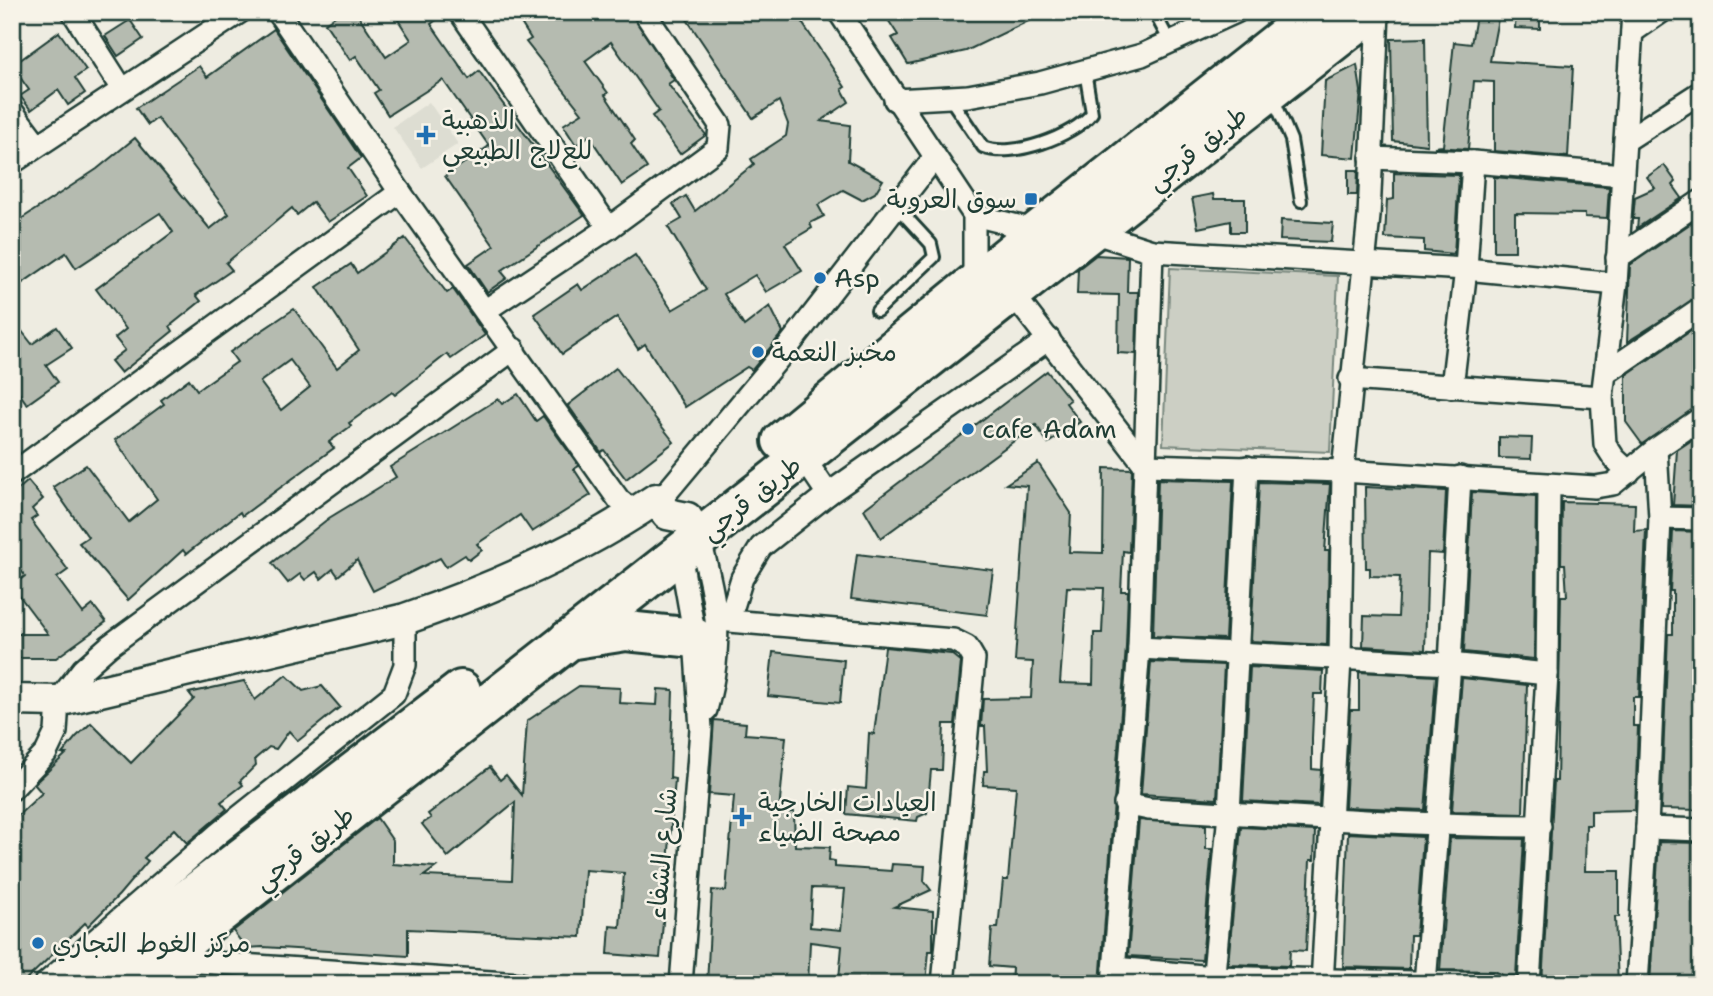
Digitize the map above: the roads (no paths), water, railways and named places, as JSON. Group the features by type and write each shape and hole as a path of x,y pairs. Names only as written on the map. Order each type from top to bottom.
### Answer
{"highway":[{"name":"طريق قرجي","path":"76,984 670,524 1315,12"},
{"name":"طريق قرجي","path":"130,984 185,952 566,640 670,524 803,457 1371,12"},
{"path":"566,640 626,631 662,632 714,626"}],"main road":[{"path":"12,700 58,701 405,620 455,602 578,547 670,524"}],"street":[{"path":"73,12 122,89"},
{"path":"12,163 240,12"},
{"path":"460,12 609,228"},
{"path":"486,310 609,228 718,148 720,125 644,12"},
{"path":"839,12 895,100 974,215 974,285"},
{"path":"895,100 949,97 1040,83 1142,55 1236,12"},
{"path":"1322,980 1340,660 1343,471 1350,379 1364,263 1378,12"},
{"path":"1629,472 1614,458 1605,444 1602,397 1616,284 1632,22 1661,12"},
{"path":"282,13 400,192 620,500 670,524"},
{"path":"1625,142 1701,92"},
{"path":"12,111 37,144"},
{"path":"670,524 667,492 784,352 934,158"},
{"path":"1371,158 1473,162 1623,175"},
{"path":"1452,387 1466,270 1473,162"},
{"path":"12,474 400,192"},
{"path":"1617,258 1701,201"},
{"path":"974,215 1038,231"},
{"path":"1089,232 1152,251 1466,270 1616,284"},
{"path":"1152,251 1139,648 1125,804 1114,976 1494,984"},
{"path":"1013,294 1145,465"},
{"path":"1606,373 1701,308"},
{"path":"943,984 974,659 967,647 953,640 714,626 761,547 828,494 1049,339"},
{"path":"12,789 46,753 56,732 58,701 83,669 109,646 514,349"},
{"path":"1350,379 1602,397"},
{"path":"1145,465 1343,471 1595,487 1613,484 1656,449 1701,418"},
{"path":"1637,984 1647,828 1660,518 1656,449"},
{"path":"803,457 828,494"},
{"path":"1214,980 1229,813 1247,467"},
{"path":"1425,983 1435,826 1450,664 1460,477"},
{"path":"1529,984 1547,674 1549,486"},
{"path":"1660,518 1701,519"},
{"name":"شارع الشفاء","path":"670,524 714,626 701,729 681,984"},
{"path":"44,984 219,833 394,694 405,665 405,620"},
{"path":"1139,648 1450,664 1547,674"},
{"path":"1125,804 1149,809 1332,821 1435,826 1540,826"},
{"path":"1647,828 1701,830"},
{"path":"185,984 185,952 469,982 520,984"}],"lane":[{"path":"1154,12 1170,43"},
{"path":"949,97 983,147 992,151 1020,150 1083,125 1093,113 1085,71"},
{"path":"1270,91 1291,139 1301,201"},
{"path":"877,311 933,257 931,244 896,206"}],"place":[{"name":"الذهبية للعﻻج الطبيعي","path":"426,135"},
{"name":"سوق العروبة","path":"1031,199"},
{"name":"Asp","path":"820,278"},
{"name":"مخبز النعمة","path":"758,352"},
{"name":"cafe Adam","path":"968,429"},
{"name":"العيادات الخارجية مصحة الضياء","path":"742,817"},
{"name":"مركز الغوط التجاري","path":"38,943"}]}
